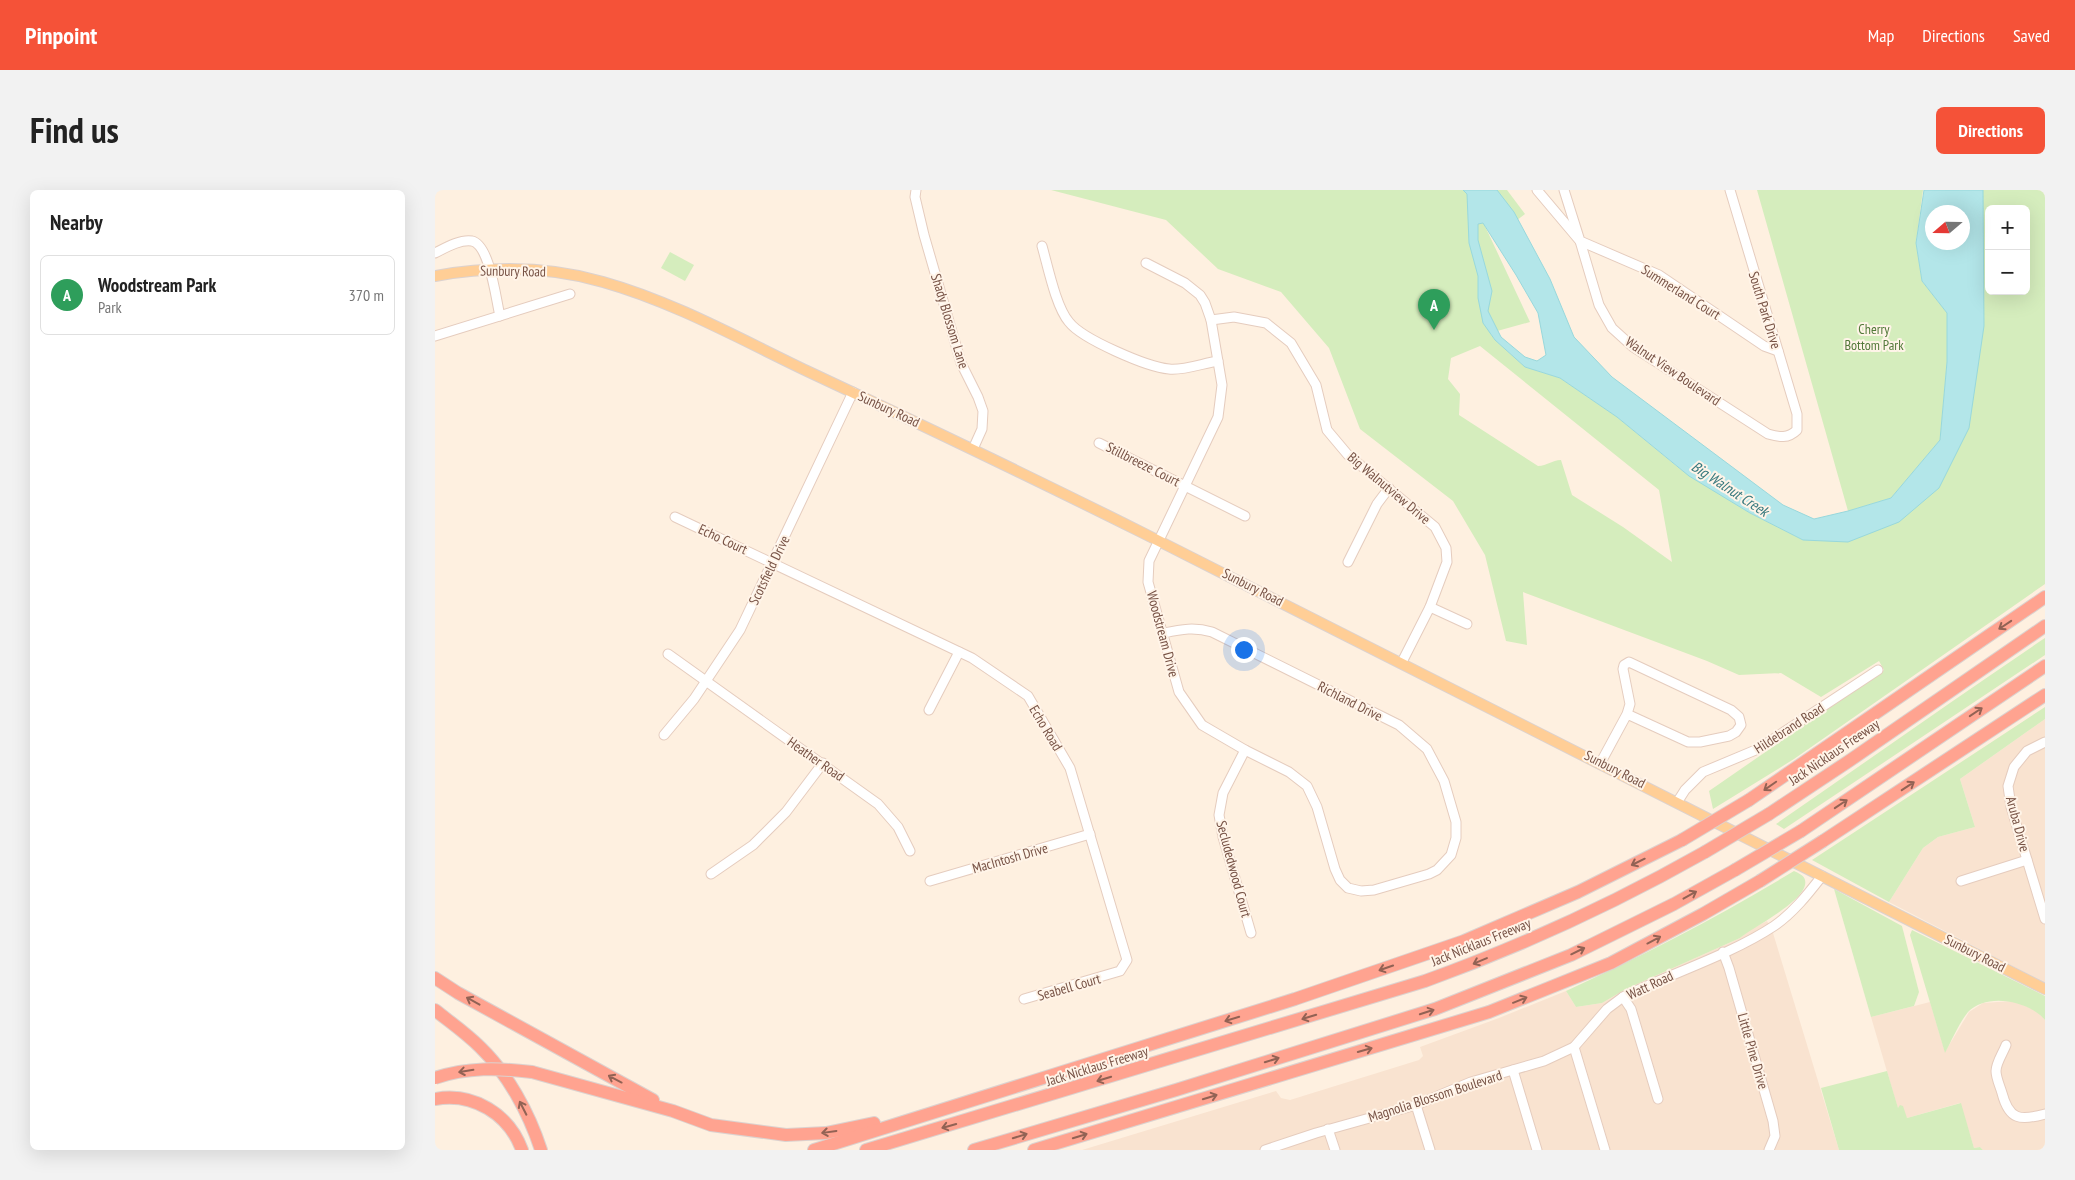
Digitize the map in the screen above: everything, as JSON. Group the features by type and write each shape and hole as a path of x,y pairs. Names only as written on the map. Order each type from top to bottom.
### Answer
{"highway":[{"path":"813,1150 1295,999 1464,941 1578,892 1682,840 1749,800 2045,597"},
{"name":"Jack Nicklaus Freeway","path":"866,1150 1425,981 1472,964 1564,925 1659,878 1769,814 2045,626"},
{"path":"974,1150 1176,1090 1435,1009 1571,954 1674,904 1801,831 2045,666"},
{"path":"1034,1150 1489,1012 1611,963 1760,881 2045,695"},
{"path":"435,978 458,993 673,1111"},
{"path":"435,1010 479,1045 493,1062 518,1097 533,1127 541,1150"},
{"path":"435,1078 477,1069 512,1069 532,1072 673,1111 711,1125 786,1135 826,1133 867,1125 1029,1082"},
{"path":"435,1099 464,1099 486,1107 507,1123 522,1150"}],"main road":[{"name":"Sunbury Road","path":"435,276 490,269 563,273 594,279 636,293 695,318 973,449 1402,662 2045,989"}],"street":[{"name":"Shady Blossom Lane","path":"916,190 915,197 924,235 961,364 983,411 982,429 973,449"},
{"name":"Walnut View Boulevard","path":"1537,190 1580,241 1599,305 1612,328 1633,347 1768,434 1780,437 1792,435 1797,430"},
{"path":"1564,190 1580,241"},
{"name":"South Park Drive","path":"1730,190 1797,414 1797,430"},
{"path":"435,253 458,243 473,241 484,251 490,269 500,316"},
{"name":"Summerland Court","path":"1580,241 1659,275 1764,346 1778,351"},
{"path":"1042,246 1062,310 1069,323 1079,332 1144,364 1170,370 1218,361"},
{"name":"Woodstream Drive","path":"1146,263 1185,283 1200,295 1209,311 1222,385 1218,417 1149,561 1149,582 1179,692 1202,724 1211,731 1289,772 1307,786 1317,806 1335,869 1340,880 1349,888"},
{"path":"435,336 570,294"},
{"name":"Big Walnutview Drive","path":"1211,320 1234,317 1266,323 1291,343 1316,385 1327,430 1348,455 1435,527 1446,548 1447,562 1430,608 1402,662"},
{"name":"Scotsfield Drive","path":"664,734 707,681 739,630 853,392"},
{"name":"Stillbreeze Court","path":"1099,443 1245,516"},
{"path":"1348,562 1377,504 1389,488"},
{"name":"Echo Court","path":"675,517 772,562"},
{"name":"Echo Road","path":"772,562 972,658 1028,696 1070,768 1126,953 1127,960 1124,967 1120,972 1114,974"},
{"path":"1430,608 1467,624"},
{"name":"Richland Drive","path":"1164,633 1184,628 1198,628 1212,632 1399,725 1427,749 1444,781 1456,822 1456,838 1451,855 1437,870 1429,874 1374,890 1361,891 1349,888"},
{"path":"929,710 959,652"},
{"name":"Heather Road","path":"668,654 878,804 899,827 910,851"},
{"path":"1601,762 1627,714 1630,704 1630,693 1623,669 1624,665 1629,662 1731,710 1739,717 1741,725 1740,729 1729,736 1700,742 1688,742 1627,714"},
{"name":"Hildebrand Road","path":"1678,801 1685,790 1703,772 1758,749 1878,670"},
{"name":"Aruba Drive","path":"2045,742 2027,751 2014,767 2008,786 2011,807 2045,919"},
{"name":"Secludedwood Court","path":"1245,750 1223,792 1219,815 1223,836 1251,933"},
{"path":"711,874 753,845 786,812 823,763"},
{"name":"MacIntosh Drive","path":"930,881 1090,834"},
{"path":"1961,881 2027,860"},
{"name":"Watt Road","path":"1574,1048 1607,1009 1623,997 1754,938 1775,925 1807,896 1822,876"},
{"name":"Little Pine Drive","path":"1723,952 1773,1121 1775,1136 1769,1150"},
{"name":"Seabell Court","path":"1025,1000 1114,974"},
{"path":"1623,997 1631,1009 1658,1099"},
{"path":"2006,1045 1996,1070 2005,1106 2019,1118 2028,1119 2045,1114"},
{"path":"1574,1048 1605,1150"},
{"name":"Magnolia Blossom Boulevard","path":"1265,1150 1329,1129 1416,1105 1471,1082 1544,1060 1574,1048"},
{"path":"1513,1070 1537,1150"},
{"path":"1416,1105 1430,1150"},
{"path":"1329,1129 1335,1150"}],"shaded area":[{"path":"2045,719 2045,983 1889,902 1923,848 1938,837 1975,827 1960,779"},
{"path":"1767,921 1773,933 1839,1150 1082,1150 1276,1091 1281,1098 1290,1100 1419,1060 1423,1056 1420,1047 1566,991 1576,1007 1602,1003 1626,989 1740,938 1751,929"},
{"path":"2013,1001 2038,1011 2045,1020 2045,1150 1983,1150 1980,1147 1974,1148 1960,1103 1907,1118 1898,1109 1871,1017 1930,1002 1945,1052 1969,1012 1983,1003"}],"green space":[{"path":"1051,190 1507,190 1525,214 1499,234 1484,224 1530,322 1490,333 1495,340 1525,367 1560,378 1617,417 1680,469 1750,513 1803,540 1939,488 1983,190 2045,190 2045,584 1794,759 1713,809 1709,791 1884,670 1879,661 1821,697 1781,673 1739,675 1707,661 1523,592 1527,645 1506,641 1485,555 1453,501 1360,429 1329,348 1281,292 1218,269 1166,220","holes":["1480,346 1659,490 1672,562 1623,527 1572,495 1561,460 1538,466 1459,415 1460,394 1448,379 1451,358"]},
{"name":"Cherry Bottom Park","path":"1757,190 1923,190 1916,243 1922,281 1947,313 1947,362 1940,440 1891,498 1848,511"},
{"path":"670,252 694,265 685,281 661,268"},
{"path":"2045,638 2045,655 1784,829 1776,824 1944,707"},
{"path":"2045,707 2045,719 1960,779 1975,827 1938,837 1923,848 1889,902 1812,860"},
{"path":"1794,871 1802,875 1805,880 1804,887 1799,896 1740,938 1626,989 1602,1003 1576,1007 1566,991 1738,904"},
{"path":"1834,889 1902,926 1919,992 1914,1006 1871,1017"},
{"path":"1912,930 2045,996 2045,1020 2038,1013 2019,1004 2008,1001 1986,1002 1968,1012 1945,1053 1910,935"},
{"path":"1887,1071 1898,1108 1900,1105 1903,1106 1907,1118 1961,1103 1974,1148 1980,1147 1983,1150 1839,1150 1821,1088"}],"water":[{"name":"Big Walnut Creek","path":"1463,190 1497,190 1514,212 1550,279 1574,337 1612,377 1783,505 1814,519 1891,498 1940,440 1947,362 1947,313 1922,281 1916,243 1924,190 1983,190 1984,326 1969,428 1939,488 1899,522 1848,542 1803,540 1750,513 1689,476 1617,417 1560,378 1525,367 1495,340 1483,323 1478,298 1478,276 1469,243 1467,194","holes":["1483,223 1538,313 1546,355 1537,361 1525,357 1501,337 1488,311 1492,291 1478,240 1478,224"]}],"place":[{"name":"Woodstream Park","path":"1434,330"}]}
